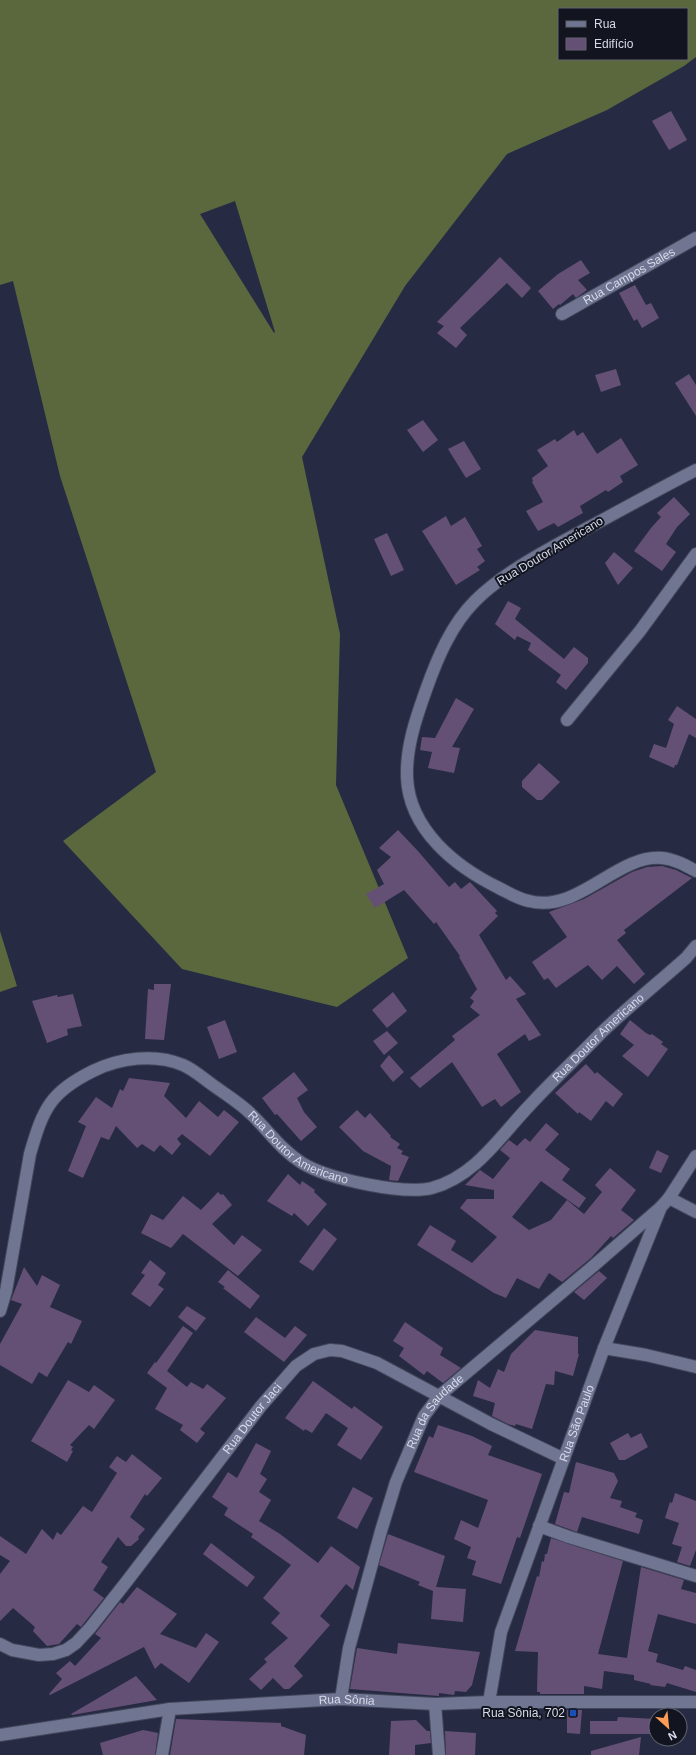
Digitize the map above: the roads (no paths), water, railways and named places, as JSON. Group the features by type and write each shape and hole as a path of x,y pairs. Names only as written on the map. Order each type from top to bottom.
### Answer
{"street":[{"name":"Rua Campos Sales","path":"562,314 696,238"},
{"name":"Rua Doutor Americano","path":"696,470 542,553 496,583 474,602 454,627 434,667 415,721 408,753 407,779 412,804 425,829 442,850 476,876 514,896 528,901 545,904 564,899 634,863 652,858 668,859 696,870"},
{"path":"567,720 640,631 696,554"},
{"name":"Rua Doutor Americano","path":"0,1311 6,1291 30,1154 38,1128 49,1103 59,1092 77,1079 98,1068 134,1059 153,1059 184,1065 246,1109 272,1137 303,1164 326,1175 397,1189 417,1191 452,1179 482,1158 529,1105 603,1031 686,958 696,946"},
{"name":"Rua São Paulo","path":"489,1702 501,1632 525,1568 538,1526 604,1348 665,1202 696,1156"},
{"path":"665,1202 696,1212"},
{"name":"Rua da Saudade","path":"341,1699 349,1648 381,1531 396,1482 424,1416 439,1396 591,1268 665,1202"},
{"path":"604,1348 646,1355 696,1367"},
{"name":"Rua Doutor Jaci","path":"0,1644 12,1650 39,1655 53,1654 66,1650 76,1643 128,1581 261,1406 296,1366 314,1354 330,1350 354,1354 377,1363 491,1424 564,1458"},
{"path":"538,1526 696,1576"},
{"name":"Rua Sônia","path":"0,1735 170,1709 341,1699 435,1704 489,1702 696,1702"},
{"path":"435,1704 439,1755"},
{"path":"162,1755 170,1709"}],"place":[{"name":"Rua Sônia, 702","path":"573,1713"}]}
